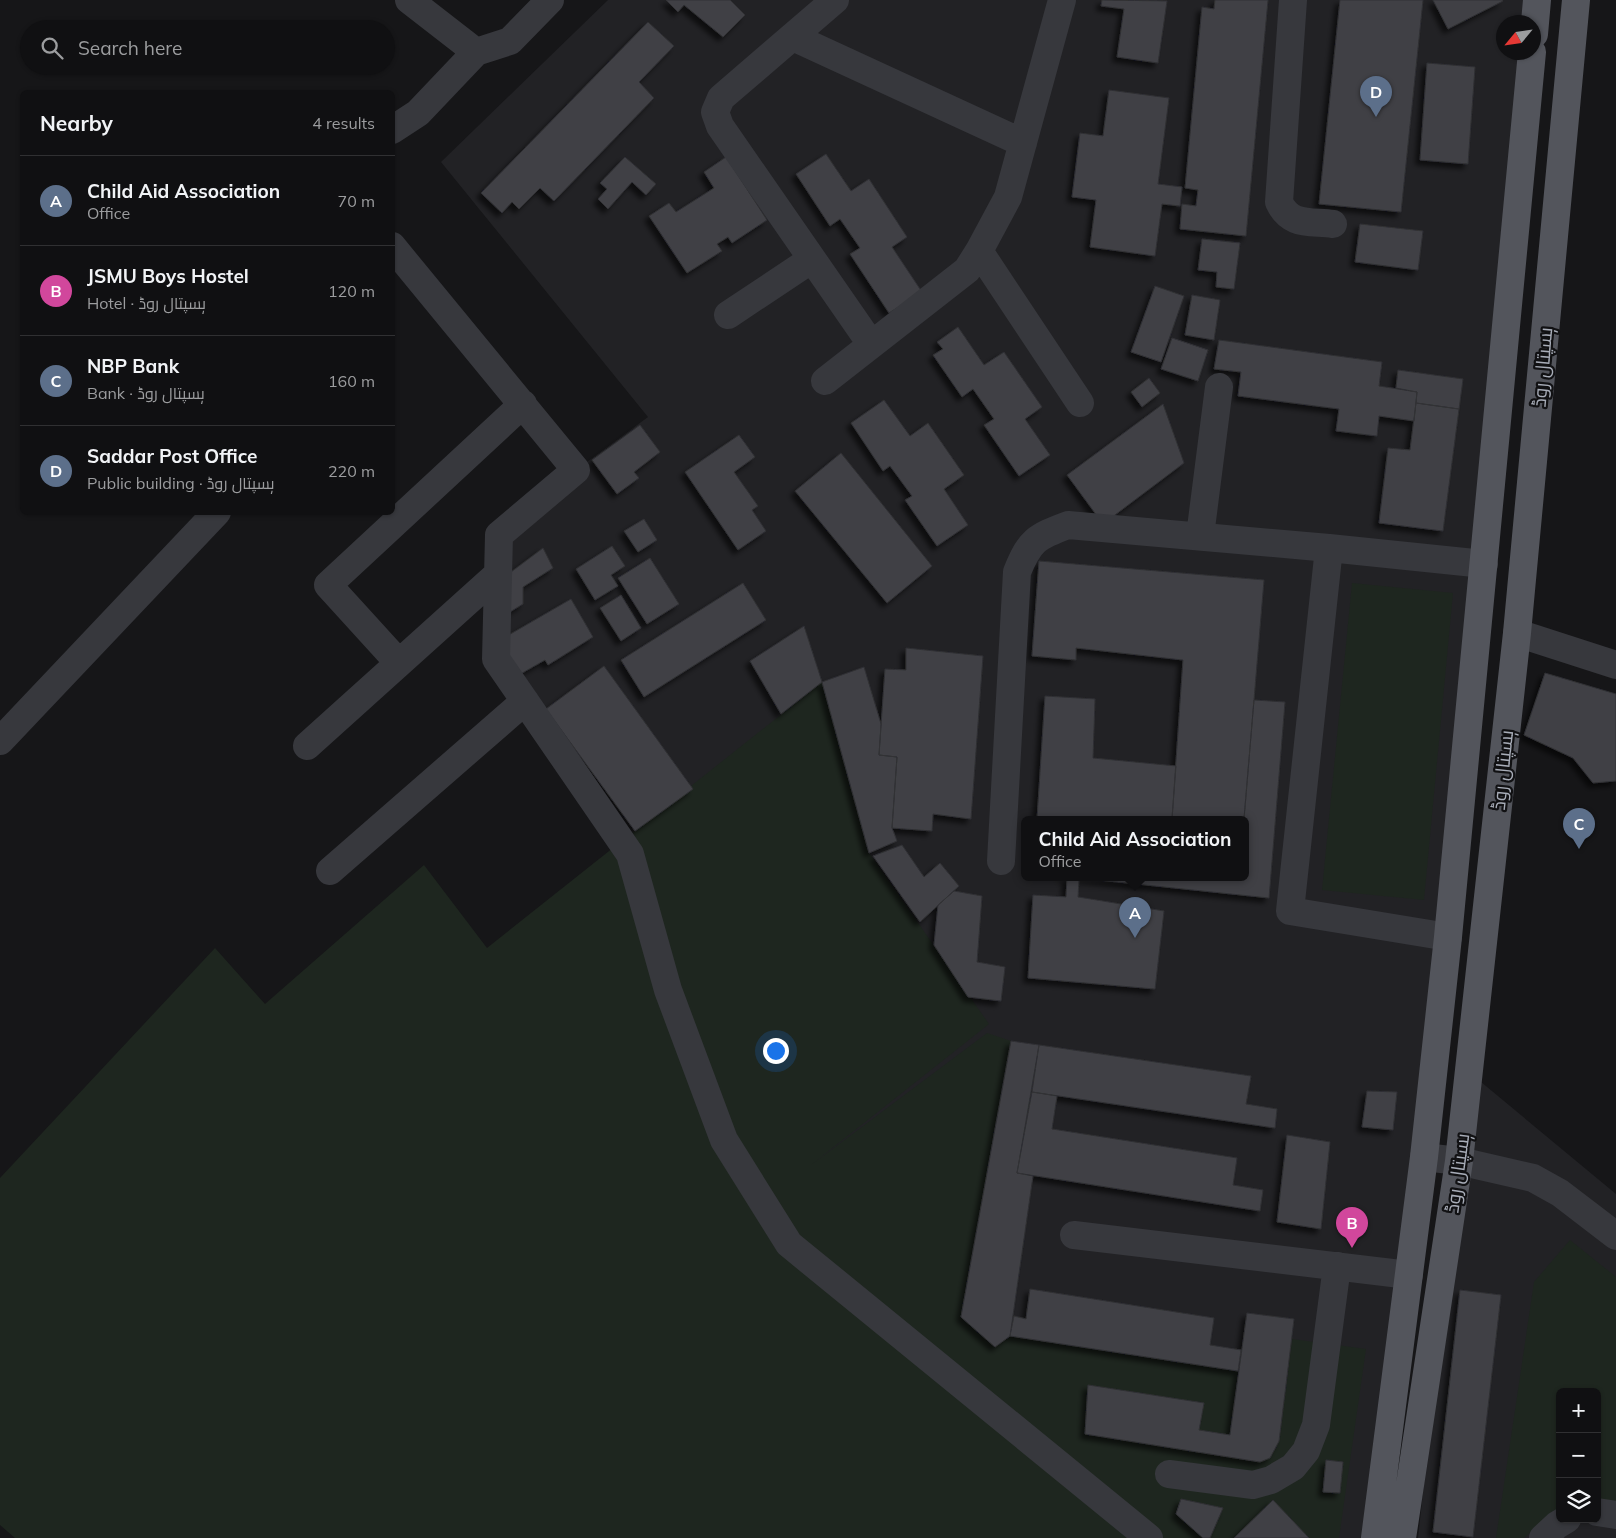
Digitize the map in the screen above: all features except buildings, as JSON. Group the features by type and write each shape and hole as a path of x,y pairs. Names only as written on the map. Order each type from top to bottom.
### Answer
{"main road":[{"path":"1536,15 1537,0"},
{"name":"ہسپتال روڈ","path":"1402,1538 1460,1161 1517,633 1576,0"},
{"name":"ہسپتال روڈ","path":"1375,1538 1424,1156 1448,937 1531,60"}],"street":[{"path":"409,0 476,52"},
{"path":"395,128 418,113 476,52 510,41 550,0"},
{"path":"835,0 721,98 716,112 720,126 871,344"},
{"path":"825,381 967,270 979,251 1008,197 1062,0"},
{"path":"1293,0 1280,202 1284,213 1293,220 1333,224"},
{"path":"793,37 1023,143"},
{"path":"395,250 576,470 499,535 496,659 630,854 668,990 724,1140 789,1244 1149,1538"},
{"path":"979,251 1080,403"},
{"path":"728,315 812,259"},
{"path":"1200,536 1219,387"},
{"path":"399,664 328,585 523,404"},
{"path":"0,741 214,515"},
{"path":"1001,861 1016,572 1027,548 1047,533 1068,525 1484,564"},
{"path":"1328,548 1290,911 1448,937"},
{"path":"307,746 498,574"},
{"path":"1517,633 1616,665"},
{"path":"330,872 525,701"},
{"path":"1424,1156 1460,1161 1534,1178 1560,1193 1616,1236"},
{"path":"1074,1235 1409,1275"},
{"path":"1170,1474 1253,1485 1271,1480 1294,1467 1302,1456 1316,1424 1337,1266"},
{"path":"1601,1513 1616,1515"},
{"path":"1543,1538 1559,1523"}],"shaded area":[{"path":"608,0 1537,0 1535,15 1496,15 1496,60 1531,60 1372,1538 1152,1538 789,1244 630,854 496,659 499,535 576,470 648,417 441,162"},
{"path":"1352,583 1453,593 1424,900 1322,890"},
{"path":"822,682 869,853 989,1024 811,1165 987,1033 1011,1041 962,1317 995,1347 1010,1336 1238,1371 1230,1435 1199,1430 1203,1403 1088,1385 1085,1433 1260,1462 1275,1450 1279,1441 1292,1339 1366,1349 1339,1538 15,1538 0,1525 0,1178 215,948 265,1004 424,865 487,948"},
{"path":"1469,1072 1616,1194 1616,1538 1418,1538"},
{"path":"1570,1240 1616,1277 1616,1508 1601,1506 1601,1388 1556,1388 1556,1512 1551,1514 1524,1538 1496,1538 1534,1282"}],"place":[{"name":"Saddar Post Office","path":"1376,117"},
{"name":"NBP Bank","path":"1579,849"},
{"name":"Child Aid Association","path":"1135,938"},
{"name":"JSMU Boys Hostel","path":"1352,1248"}]}
